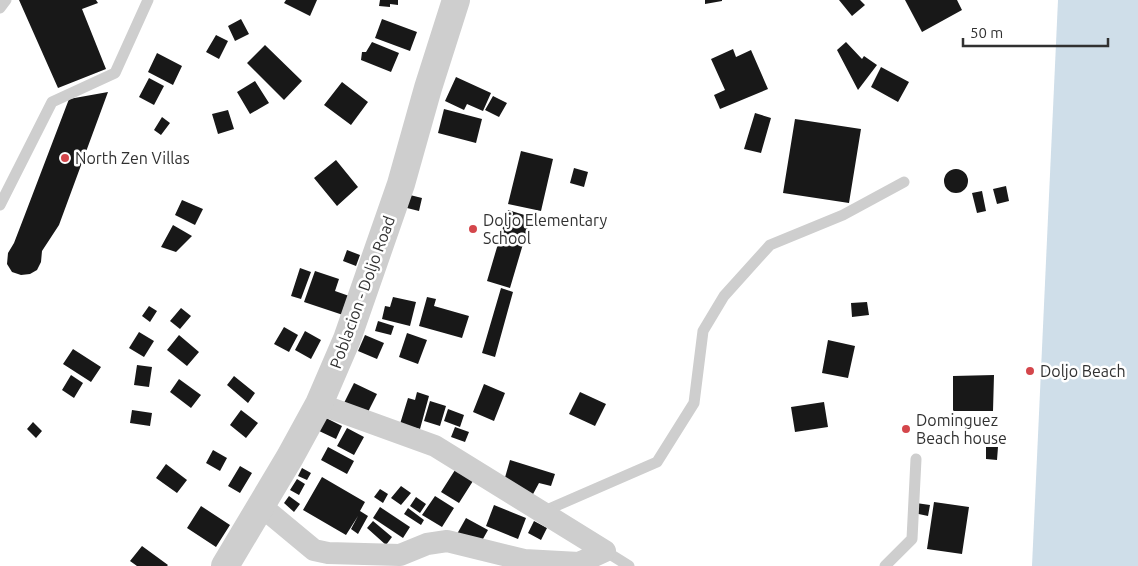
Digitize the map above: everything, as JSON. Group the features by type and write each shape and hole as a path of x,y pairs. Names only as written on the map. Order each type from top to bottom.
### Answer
{"street":[{"name":"Poblacion - Doljo Road","path":"225,566 290,457 319,404 347,339 401,184 428,88 456,0"},
{"path":"319,404 435,446 605,551"},
{"path":"261,506 314,550 328,553 400,555 427,544 447,541 524,560 580,563 605,551"}],"lane":[{"path":"0,8 6,0"},
{"path":"0,205 52,102 115,73 148,0"},
{"path":"542,512 657,462 694,403 703,331 724,296 770,245 843,215 904,182"},
{"path":"885,566 912,539 916,459"},
{"path":"605,551 629,566"}],"shaded area":[{"path":"1058,0 1138,0 1138,566 1032,566"}],"building":[{"path":"19,0 96,0 98,3 82,9 106,69 58,88"},
{"path":"286,0 317,0 310,16 284,3"},
{"path":"380,0 398,0 398,5 390,4 390,7 379,6"},
{"path":"705,0 722,0 722,1 705,4"},
{"path":"839,0 860,0 865,5 852,16"},
{"path":"905,0 957,0 962,10 922,32"},
{"path":"241,19 249,34 235,41 228,26"},
{"path":"382,19 417,32 410,51 375,38"},
{"path":"216,35 228,41 219,59 206,52"},
{"path":"372,42 399,53 391,72 361,60 362,52 366,52"},
{"path":"846,42 862,59 864,56 877,65 858,90 837,50"},
{"path":"265,45 302,81 284,100 247,63"},
{"path":"733,49 736,57 751,50 768,89 720,109 714,95 725,90 711,59"},
{"path":"157,53 182,66 173,85 148,72"},
{"path":"881,67 909,82 898,102 871,87"},
{"path":"456,77 491,93 483,111 467,104 464,110 445,101"},
{"path":"149,78 164,86 154,105 139,97"},
{"path":"255,81 269,103 250,114 237,92"},
{"path":"342,82 368,102 351,125 324,105"},
{"name":"North Zen Villas","path":"108,92 59,225 42,251 41,262 37,270 30,274 21,275 12,272 7,264 8,253 14,243 69,99"},
{"path":"493,96 507,103 499,117 485,110"},
{"path":"444,109 482,119 476,143 438,133"},
{"path":"228,110 234,129 218,134 212,114"},
{"path":"755,113 771,118 761,153 744,149"},
{"path":"162,117 170,123 161,135 154,130"},
{"path":"795,119 861,129 849,203 783,193"},
{"path":"521,151 553,159 541,211 508,204"},
{"path":"336,160 358,187 337,206 314,178"},
{"path":"574,168 588,172 584,187 570,183"},
{"path":"956,169 965,172 968,181 965,190 956,193 947,190 944,181 947,172"},
{"path":"1006,186 1009,201 997,204 993,189"},
{"path":"982,191 986,211 977,213 972,193"},
{"path":"410,195 422,198 419,211 407,208"},
{"path":"182,200 203,209 195,225 175,215"},
{"path":"508,210 531,217 510,288 487,281"},
{"path":"173,225 192,236 176,252 161,247"},
{"path":"347,250 360,255 356,266 343,261"},
{"path":"300,268 311,272 301,299 291,296"},
{"path":"315,271 339,279 335,291 352,297 346,316 304,302"},
{"path":"501,288 513,292 495,357 482,353"},
{"path":"393,297 416,302 410,326 382,319 385,306 390,307"},
{"path":"427,297 436,299 434,306 469,316 462,338 419,326"},
{"path":"867,302 869,315 852,317 851,303"},
{"path":"149,306 157,311 150,322 142,316"},
{"path":"181,308 191,316 180,329 170,321"},
{"path":"378,321 394,326 391,335 375,331"},
{"path":"284,327 298,335 289,352 274,344"},
{"path":"305,331 321,340 311,359 295,350"},
{"path":"139,332 154,341 144,357 129,348"},
{"path":"407,333 427,340 418,364 399,357"},
{"path":"179,335 199,352 187,366 167,350"},
{"path":"365,335 384,343 377,359 358,351"},
{"path":"828,340 855,346 848,378 822,373"},
{"path":"73,349 101,367 91,382 63,364"},
{"path":"137,365 152,367 149,387 134,385"},
{"path":"71,375 83,383 74,398 62,390"},
{"path":"994,375 993,411 953,411 953,376"},
{"path":"234,376 255,393 248,403 227,385"},
{"path":"179,379 201,395 191,408 170,392"},
{"path":"354,383 377,394 366,416 343,405"},
{"path":"484,384 505,393 494,421 473,412"},
{"path":"417,392 429,396 420,429 400,424 408,398 415,400"},
{"path":"580,392 606,404 595,426 569,414"},
{"path":"430,401 446,406 440,426 424,421"},
{"path":"824,402 828,427 795,432 791,407"},
{"path":"448,409 464,415 460,427 444,421"},
{"path":"132,410 152,413 150,426 130,423"},
{"path":"241,410 258,423 246,438 230,425"},
{"path":"324,417 342,426 336,439 317,430"},
{"path":"33,422 42,431 36,438 27,429"},
{"path":"455,427 469,432 465,442 451,437"},
{"path":"347,428 364,437 354,455 337,446"},
{"path":"328,447 354,461 347,474 321,460"},
{"path":"986,447 998,447 997,460 986,459"},
{"path":"213,450 227,458 220,471 206,463"},
{"path":"510,460 555,474 551,486 539,483 532,496 504,481"},
{"path":"166,464 187,480 177,493 156,478"},
{"path":"240,466 252,473 240,493 228,486"},
{"path":"302,468 311,473 307,480 298,476"},
{"path":"455,470 473,481 459,503 441,492"},
{"path":"322,477 365,502 360,511 368,516 358,534 351,529 358,516 346,535 303,510"},
{"path":"297,479 305,484 299,495 290,490"},
{"path":"401,486 411,493 401,505 391,498"},
{"path":"380,489 388,494 383,503 374,497"},
{"path":"289,496 300,504 294,512 284,503"},
{"path":"435,496 454,508 442,527 422,515"},
{"path":"416,497 426,504 420,513 410,506"},
{"path":"934,502 969,507 962,554 927,549"},
{"path":"916,503 930,505 928,516 914,513"},
{"path":"494,505 526,518 518,539 486,526"},
{"path":"201,506 230,525 216,547 187,528"},
{"path":"380,507 410,527 403,538 373,518"},
{"path":"408,508 424,520 421,525 404,514"},
{"path":"466,518 488,530 479,546 457,534"},
{"path":"373,521 392,537 386,545 367,528"},
{"path":"534,521 547,528 541,540 528,533"},
{"path":"142,546 168,565 137,566 130,561"}],"place":[{"name":"North Zen Villas","path":"65,158"},
{"name":"Doljo Elementary School","path":"473,229"},
{"name":"Doljo Beach","path":"1030,371"},
{"name":"Dominguez Beach house","path":"906,429"}]}
